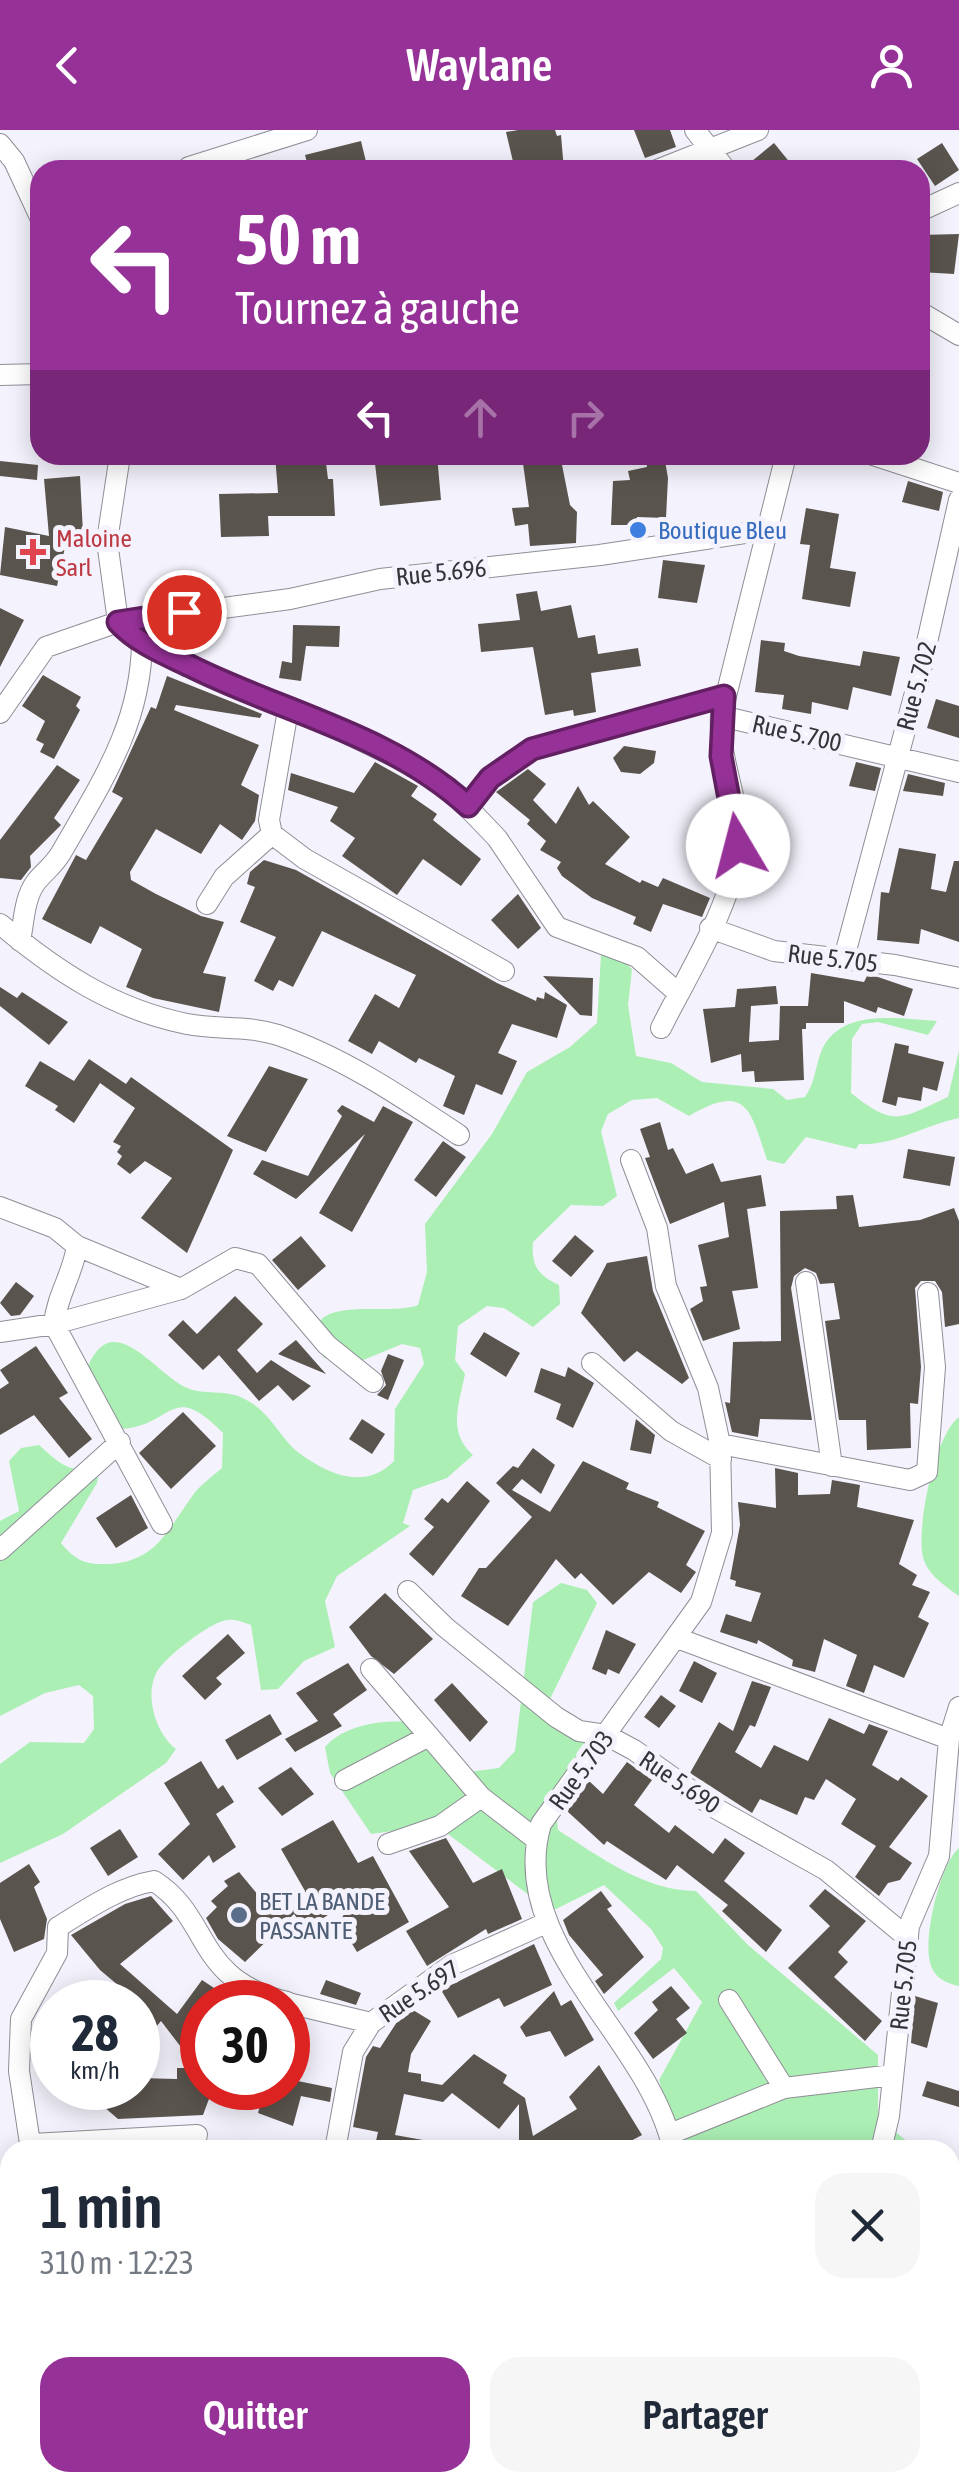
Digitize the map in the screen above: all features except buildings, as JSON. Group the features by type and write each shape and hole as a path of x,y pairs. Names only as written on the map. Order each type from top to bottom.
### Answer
{"street":[{"path":"211,160 307,130"},
{"path":"695,130 717,160"},
{"path":"681,160 758,130"},
{"path":"0,144 14,161 30,195"},
{"path":"930,206 959,193"},
{"path":"930,318 959,335"},
{"path":"0,375 30,374"},
{"path":"118,465 107,541 118,622 142,642 396,756 448,788 497,838 557,928 637,956 678,993"},
{"name":"Rue 5.700","path":"783,465 722,706 959,772"},
{"path":"916,465 954,474"},
{"name":"Rue 5.702","path":"844,958 959,500"},
{"name":"Rue 5.696","path":"0,712 46,647 118,622 290,599 380,579 600,555 765,530"},
{"path":"20,941 30,895 54,865 93,799 130,724 140,687 142,642"},
{"path":"468,806 490,778 532,749 722,706 721,756 738,846 710,928 661,1028"},
{"path":"288,710 268,820 272,834 305,859 504,971"},
{"path":"207,904 224,877 272,834"},
{"path":"0,924 51,966 116,1003 185,1024 261,1031 320,1053 459,1135"},
{"name":"Rue 5.705","path":"710,928 774,950 959,978"},
{"name":"Rue 5.703","path":"536,1840 542,1824 701,1602 722,1533 720,1452 708,1388 666,1286 657,1228 631,1160"},
{"path":"0,1207 54,1228 77,1246 180,1289"},
{"path":"77,1246 74,1264 56,1297 54,1324 162,1524"},
{"path":"0,1332 54,1324 180,1289 235,1258 258,1264 327,1345 373,1382"},
{"path":"806,1282 832,1466"},
{"path":"592,1364 670,1431 720,1452 910,1480 927,1472 936,1367 928,1292"},
{"path":"0,1550 120,1442"},
{"name":"Rue 5.690","path":"408,1591 540,1706 579,1731 606,1736 717,1808 826,1870 908,1938"},
{"path":"677,1638 949,1739"},
{"path":"371,1669 480,1798 536,1840 546,1923 646,2085 670,2140"},
{"name":"Rue 5.705","path":"882,2140 908,1938 939,1856 949,1739 959,1707"},
{"path":"345,1780 429,1736"},
{"path":"388,1844 440,1826 480,1798"},
{"name":"Rue 5.697","path":"31,2140 19,2071 21,2018 57,1952 58,1927 136,1882 154,1881 186,1917 216,1964 239,1980"},
{"name":"Rue 5.697","path":"310,2008 371,2023 452,1966 546,1923"},
{"path":"729,2000 784,2088"},
{"path":"337,2140 353,2052 371,2023"},
{"path":"675,2140 784,2088 893,2075"},
{"name":"Rue 5.697","path":"128,2140 196,2135"}],"green space":[{"path":"601,955 619,956 632,969 628,1005 636,1056 671,1063 702,1082 773,1089 787,1100 805,1097 821,1052 842,1028 872,1019 937,1021 928,1035 878,1022 862,1024 852,1039 851,1093 888,1115 919,1111 948,1097 959,1051 959,1118 884,1142 859,1144 856,1149 806,1137 784,1164 767,1160 750,1115 734,1102 708,1106 689,1116 657,1098 632,1100 608,1114 601,1131 617,1196 603,1206 571,1205 533,1242 535,1264 559,1285 560,1304 533,1327 504,1308 487,1306 458,1326 455,1360 465,1374 457,1427 473,1455 447,1478 413,1490 403,1523 410,1526 337,1576 325,1601 335,1647 304,1661 278,1689 261,1690 251,1625 228,1620 205,1630 170,1657 154,1680 154,1713 163,1734 176,1749 166,1763 63,1834 0,1863 0,1764 30,1742 84,1743 94,1729 93,1696 79,1685 45,1693 0,1716 0,1521 19,1511 9,1461 21,1448 39,1445 66,1466 100,1466 97,1483 61,1543 81,1560 99,1564 124,1562 138,1558 159,1542 196,1491 222,1468 223,1433 205,1417 181,1407 136,1427 118,1429 88,1366 98,1350 109,1343 121,1343 185,1387 231,1394 259,1408 299,1453 323,1468 360,1477 383,1470 394,1461 395,1409 424,1364 420,1348 402,1344 361,1361 324,1358 317,1336 319,1322 330,1314 347,1310 418,1305 427,1272 425,1224 492,1134 527,1072 570,1047 597,1023"},
{"path":"959,1417 959,1596 928,1569 923,1557 922,1525 935,1461 950,1427"},
{"path":"561,1583 587,1590 597,1603 550,1699 579,1731 592,1736 557,1821 558,1830 641,1879 696,1891 748,1945 878,2055 878,2118 906,2140 676,2140 659,2080 702,2002 674,1968 618,2011 614,2003 661,1959 663,1948 651,1929 604,1885 556,1909 546,1908 436,1825 371,1834 330,1773 325,1747 342,1734 364,1726 409,1722 461,1773 499,1768 515,1751 533,1602"},
{"path":"959,1848 959,1986 937,1975 928,1951 940,1885"}],"place":[{"name":"Boutique Bleu","path":"638,530"},
{"name":"Maloine Sarl","path":"33,552"},
{"name":"BET LA BANDE PASSANTE","path":"239,1915"}],"route":[{"path":"184,612 118,622 142,642 209,676 384,750 422,770 468,806 490,778 532,749 724,696 719,738 738,846"}]}
